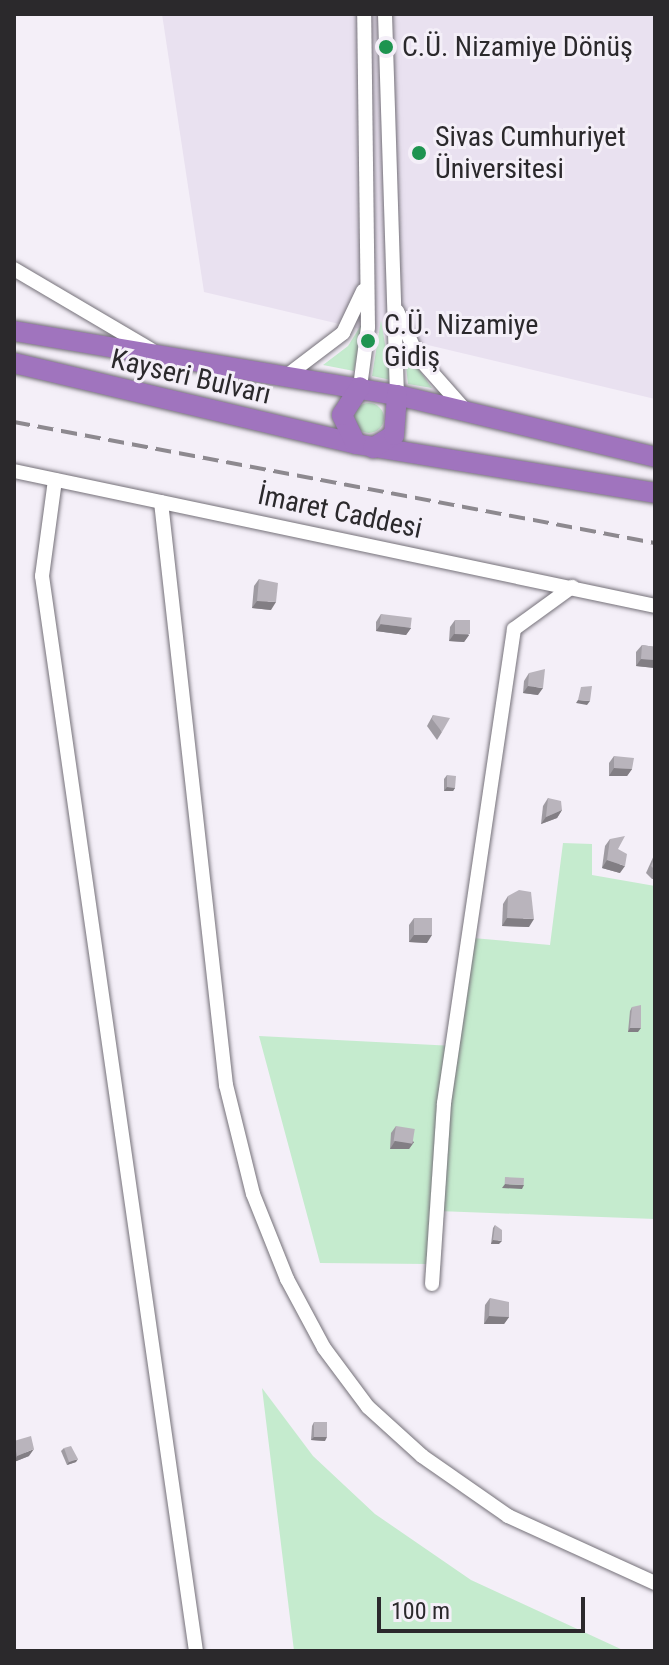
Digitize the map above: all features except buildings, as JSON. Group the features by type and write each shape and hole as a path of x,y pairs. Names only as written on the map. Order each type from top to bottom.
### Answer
{"highway":[{"name":"Kayseri Bulvarı","path":"14,331 289,374 397,395"},
{"name":"Kayseri Bulvarı","path":"14,363 364,446 655,493"},
{"path":"360,387 342,415 364,446 394,435 397,395 655,457"}],"street":[{"path":"360,387 366,283 364,14"},
{"path":"385,14 390,289 397,395"},
{"path":"14,269 157,353"},
{"path":"289,374 343,333 366,283"},
{"path":"390,289 412,347 466,411"},
{"name":"İmaret Caddesi","path":"14,471 655,606"},
{"path":"55,480 42,576 196,1651"},
{"path":"161,502 226,1085 253,1194 287,1279 359,1395 422,1456 508,1516 655,1583"},
{"path":"432,1284 448,1072 514,629 572,587"}],"shaded area":[{"name":"Sivas Cumhuriyet Üniversitesi","path":"162,14 655,14 655,399 204,292"}],"green space":[{"path":"381,320 391,380 372,376"},
{"path":"363,322 354,371 323,365 348,346"},
{"path":"404,348 432,388 408,384"},
{"path":"369,403 380,407 384,418 380,429 369,433 358,429 354,418 358,407"},
{"path":"563,843 592,844 592,875 655,886 655,1219 438,1211 427,1264 320,1263 259,1036 454,1046 473,938 550,945"},
{"path":"262,1388 313,1456 375,1514 471,1580 625,1651 294,1651"}],"railway":[{"path":"14,422 655,543"}],"place":[{"name":"C.Ü. Nizamiye Dönüş","path":"386,47"},
{"name":"Sivas Cumhuriyet Üniversitesi","path":"419,153"},
{"name":"C.Ü. Nizamiye Gidiş","path":"368,341"}]}
